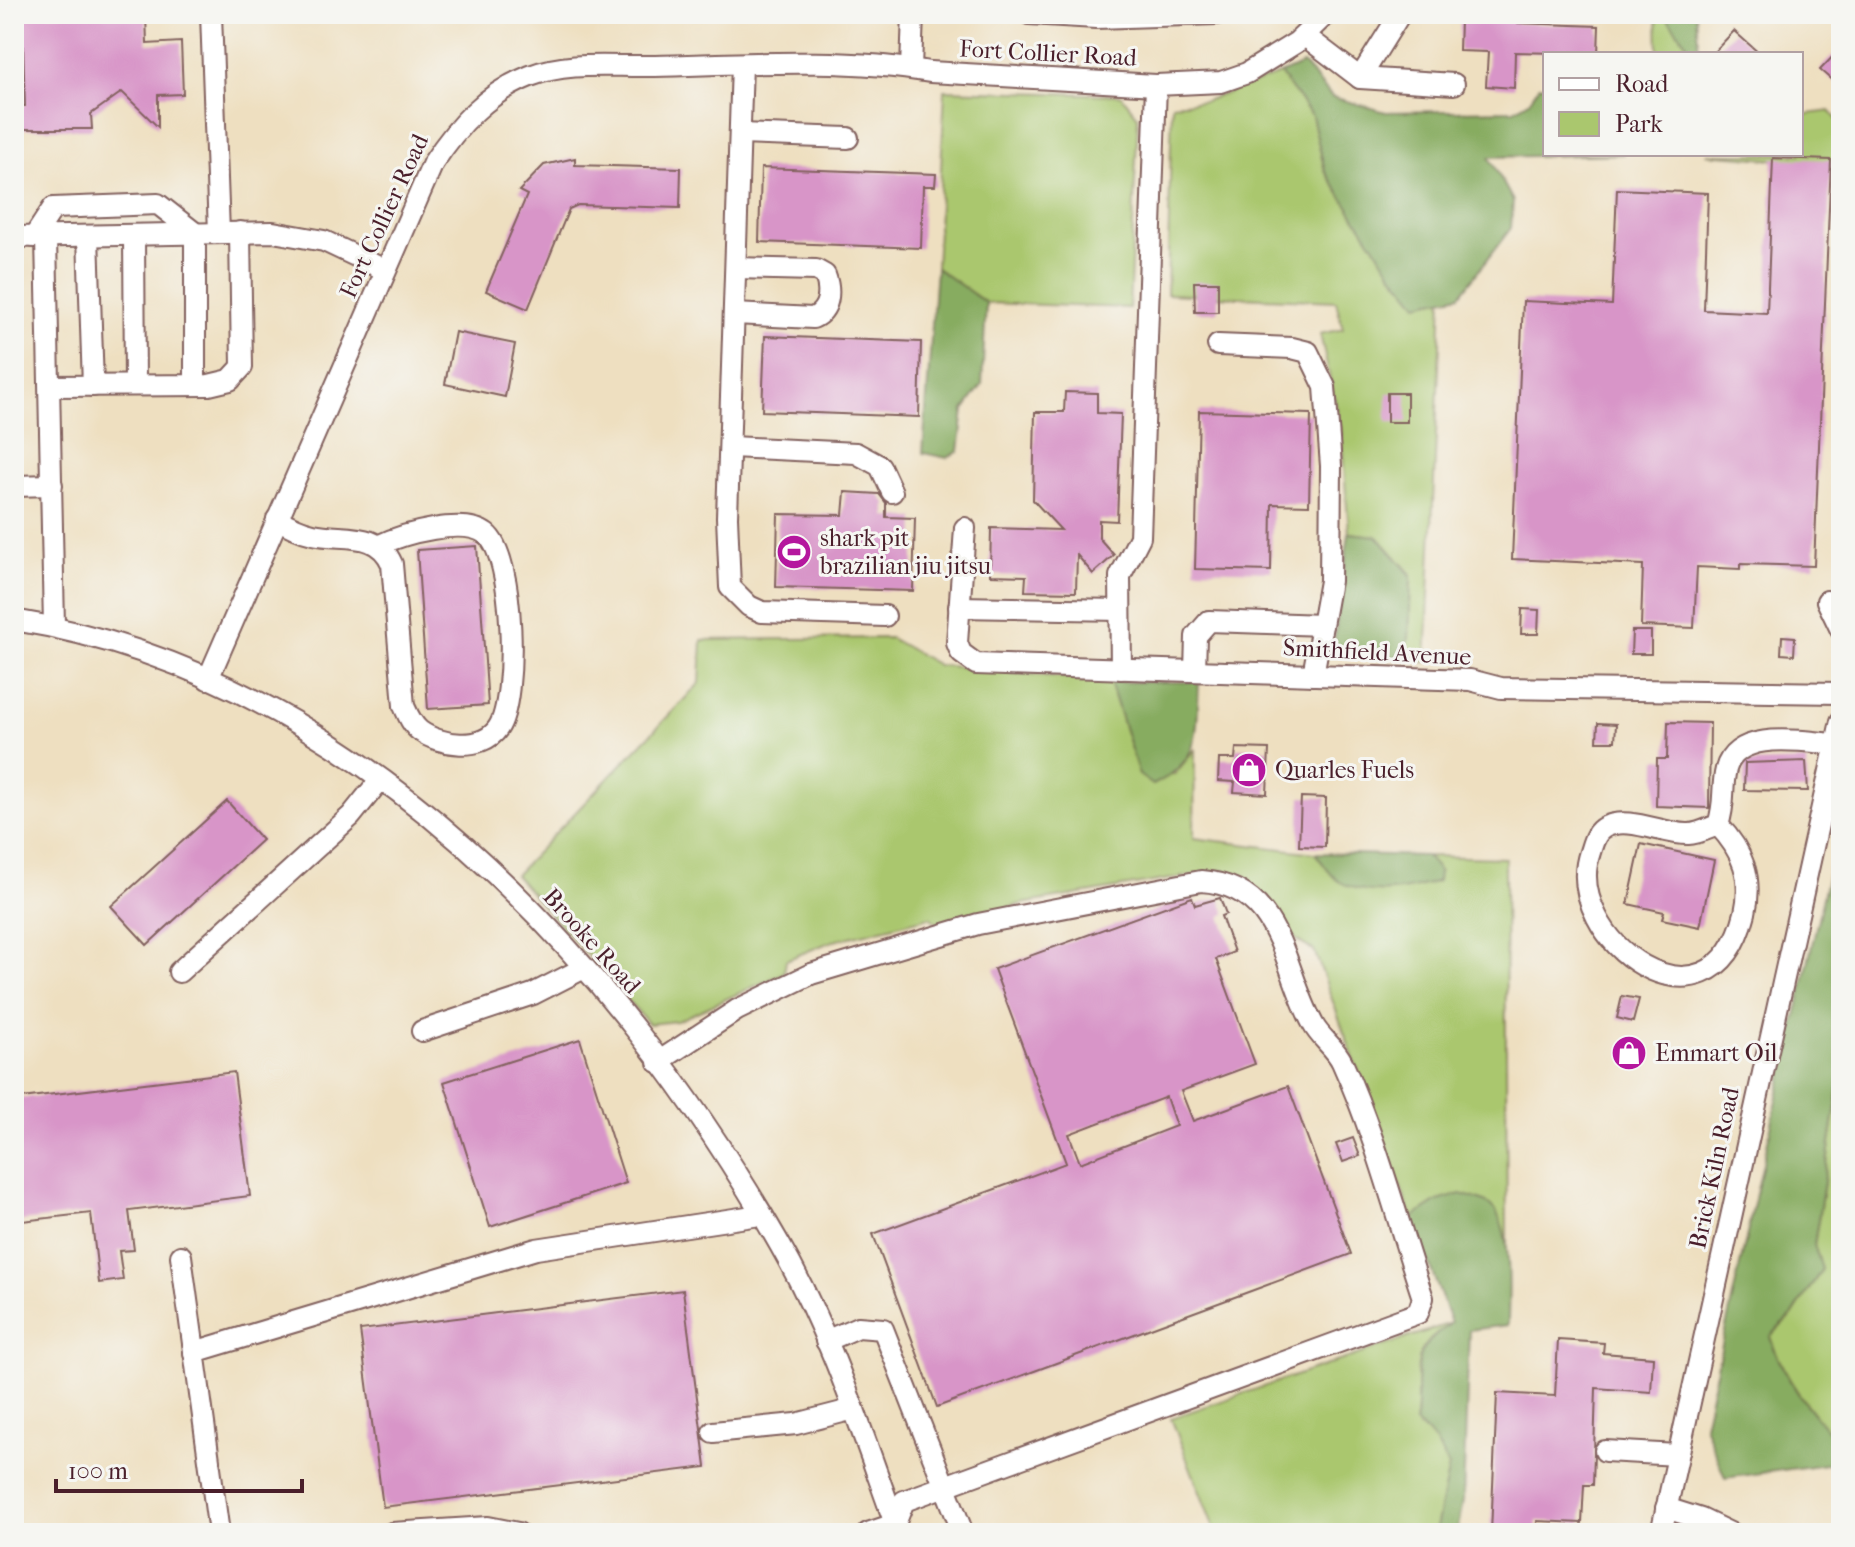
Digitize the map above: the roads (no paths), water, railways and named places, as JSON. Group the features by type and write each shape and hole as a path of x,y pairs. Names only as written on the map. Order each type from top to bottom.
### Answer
{"street":[{"path":"50,386 195,385 230,380 242,367 211,14"},
{"path":"911,68 913,14"},
{"path":"1029,14 1096,18 1217,14"},
{"name":"Fort Collier Road","path":"208,679 433,163 451,136 490,98 513,83 559,67 742,64 911,68 1156,85 1221,82 1247,73 1305,36 1326,14"},
{"path":"1360,78 1400,14"},
{"path":"1305,36 1360,78 1454,84"},
{"path":"742,64 727,568 730,587 739,598 762,612 885,616"},
{"path":"1121,669 1120,576 1140,537 1156,85"},
{"path":"741,134 848,138"},
{"path":"54,626 50,386 31,237 53,208 158,204 195,233"},
{"path":"31,237 273,232 324,241 385,270"},
{"path":"195,233 195,385"},
{"path":"134,235 135,385"},
{"path":"88,236 93,386"},
{"path":"735,314 813,318 821,315 828,302 829,285 825,275 816,270 737,268"},
{"path":"1218,345 1292,348 1308,352 1325,387 1331,466 1330,567 1313,675"},
{"path":"731,447 856,453 880,466 892,492"},
{"path":"14,486 52,485"},
{"path":"277,519 315,535 358,538 380,545 392,564 404,706 409,719 418,730 441,743 475,742 487,737 497,730 508,681 505,576 497,548 485,533 459,528 400,535 380,545"},
{"name":"Smithfield Avenue","path":"965,528 957,643 961,653 976,664 1470,680 1501,688 1841,693"},
{"path":"1827,601 1841,630"},
{"path":"959,607 1120,610"},
{"name":"Brooke Road","path":"14,620 54,626 159,659 208,679 288,719 380,780 453,837 512,892 616,1004 719,1144 780,1245 826,1341 897,1529"},
{"path":"1195,671 1196,636 1209,621 1322,625"},
{"name":"Brick Kiln Road","path":"1661,1533 1841,721"},
{"path":"1718,825 1726,803 1726,770 1733,757 1748,746 1772,740 1835,744"},
{"path":"179,972 351,816 380,780"},
{"path":"1618,824 1692,834 1718,825 1742,855 1749,877 1740,931 1730,952 1716,968 1699,976 1663,975 1624,954 1600,924 1589,895 1588,858 1596,833 1606,826 1618,824"},
{"path":"658,1062 737,1010 780,987 978,924 1201,881 1230,885 1244,893 1267,919 1288,955 1312,1022 1342,1062 1423,1298 1422,1306 1412,1316 904,1501 897,1529 868,1533"},
{"path":"422,1031 533,994 584,968"},
{"path":"194,1352 536,1249 760,1215"},
{"path":"181,1256 219,1533"},
{"path":"826,1341 858,1327 883,1329 963,1533"},
{"path":"713,1432 796,1424 854,1409"},
{"path":"1605,1451 1678,1455"},
{"path":"1666,1508 1701,1519 1730,1533"},
{"path":"392,1533 488,1527 518,1533"}],"place":[{"name":"shark pit brazilian jiu jitsu","path":"794,552"},
{"name":"Quarles Fuels","path":"1249,770"},
{"name":"Emmart Oil","path":"1629,1053"}]}
